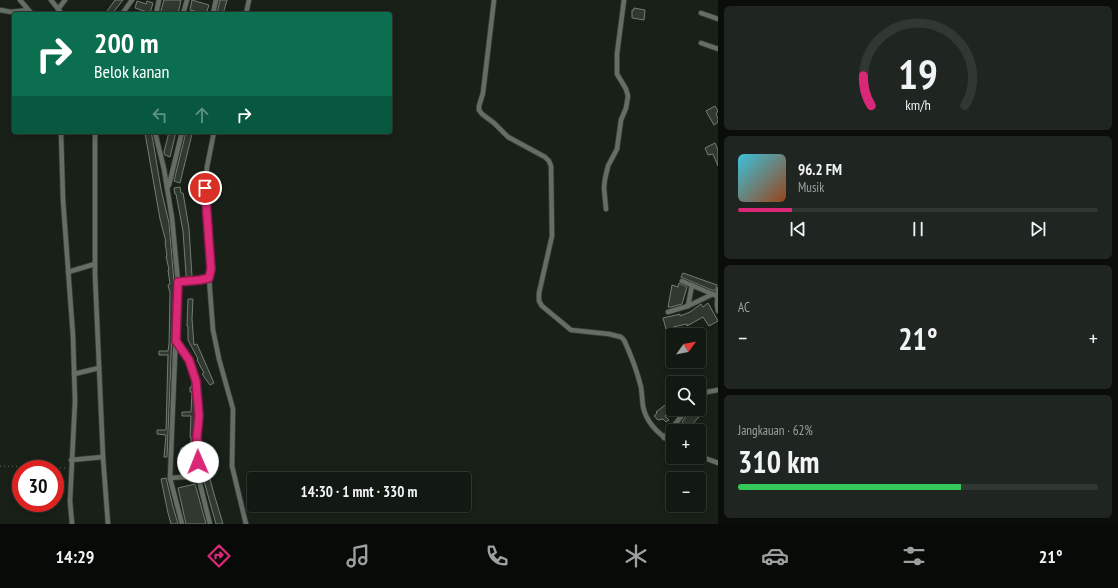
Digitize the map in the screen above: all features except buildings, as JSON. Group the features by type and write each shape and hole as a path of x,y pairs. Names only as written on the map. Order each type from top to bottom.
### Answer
{"street":[{"path":"20,0 30,12"},
{"path":"51,0 61,12"},
{"path":"58,8 65,0"},
{"path":"123,12 132,0"},
{"path":"157,12 160,0"},
{"path":"184,12 187,0"},
{"path":"213,12 216,0"},
{"path":"247,12 250,0"},
{"path":"494,0 483,93 479,108 482,114 494,123 508,137 545,157 549,160 551,166 552,236 542,275 539,293 540,304 571,330 609,334 621,337 624,340 635,364 645,414 652,426 664,438 681,416"},
{"path":"606,209 604,188 605,179 608,166 617,149 621,120 626,108 628,96 626,88 617,74 617,54 624,0"},
{"path":"0,10 11,12 30,12"},
{"path":"701,13 718,19"},
{"path":"701,42 718,49"},
{"path":"61,134 63,200 73,336 75,408 71,460 70,501 72,524"},
{"path":"95,134 95,264 103,457 108,524"},
{"path":"155,134 164,169 172,218 178,282 170,478 182,524"},
{"path":"167,188 182,134"},
{"path":"214,134 207,167 205,188 211,269 209,278 213,330 232,409 232,466 246,524"},
{"path":"68,272 95,264"},
{"path":"178,282 209,278"},
{"path":"682,281 715,295"},
{"path":"688,306 692,285"},
{"path":"718,289 715,295 718,311"},
{"path":"668,312 715,295"},
{"path":"176,341 189,360 196,381 199,416 197,436 198,476 210,524"},
{"path":"74,374 99,368"},
{"path":"706,393 718,390"},
{"path":"71,460 103,457"},
{"path":"706,459 718,463"},
{"path":"170,478 198,476"}],"path":[{"path":"0,466 71,468"}],"route":[{"path":"198,462 197,436 199,416 196,381 189,360 176,341 178,282 209,278 211,269 205,188"}]}
